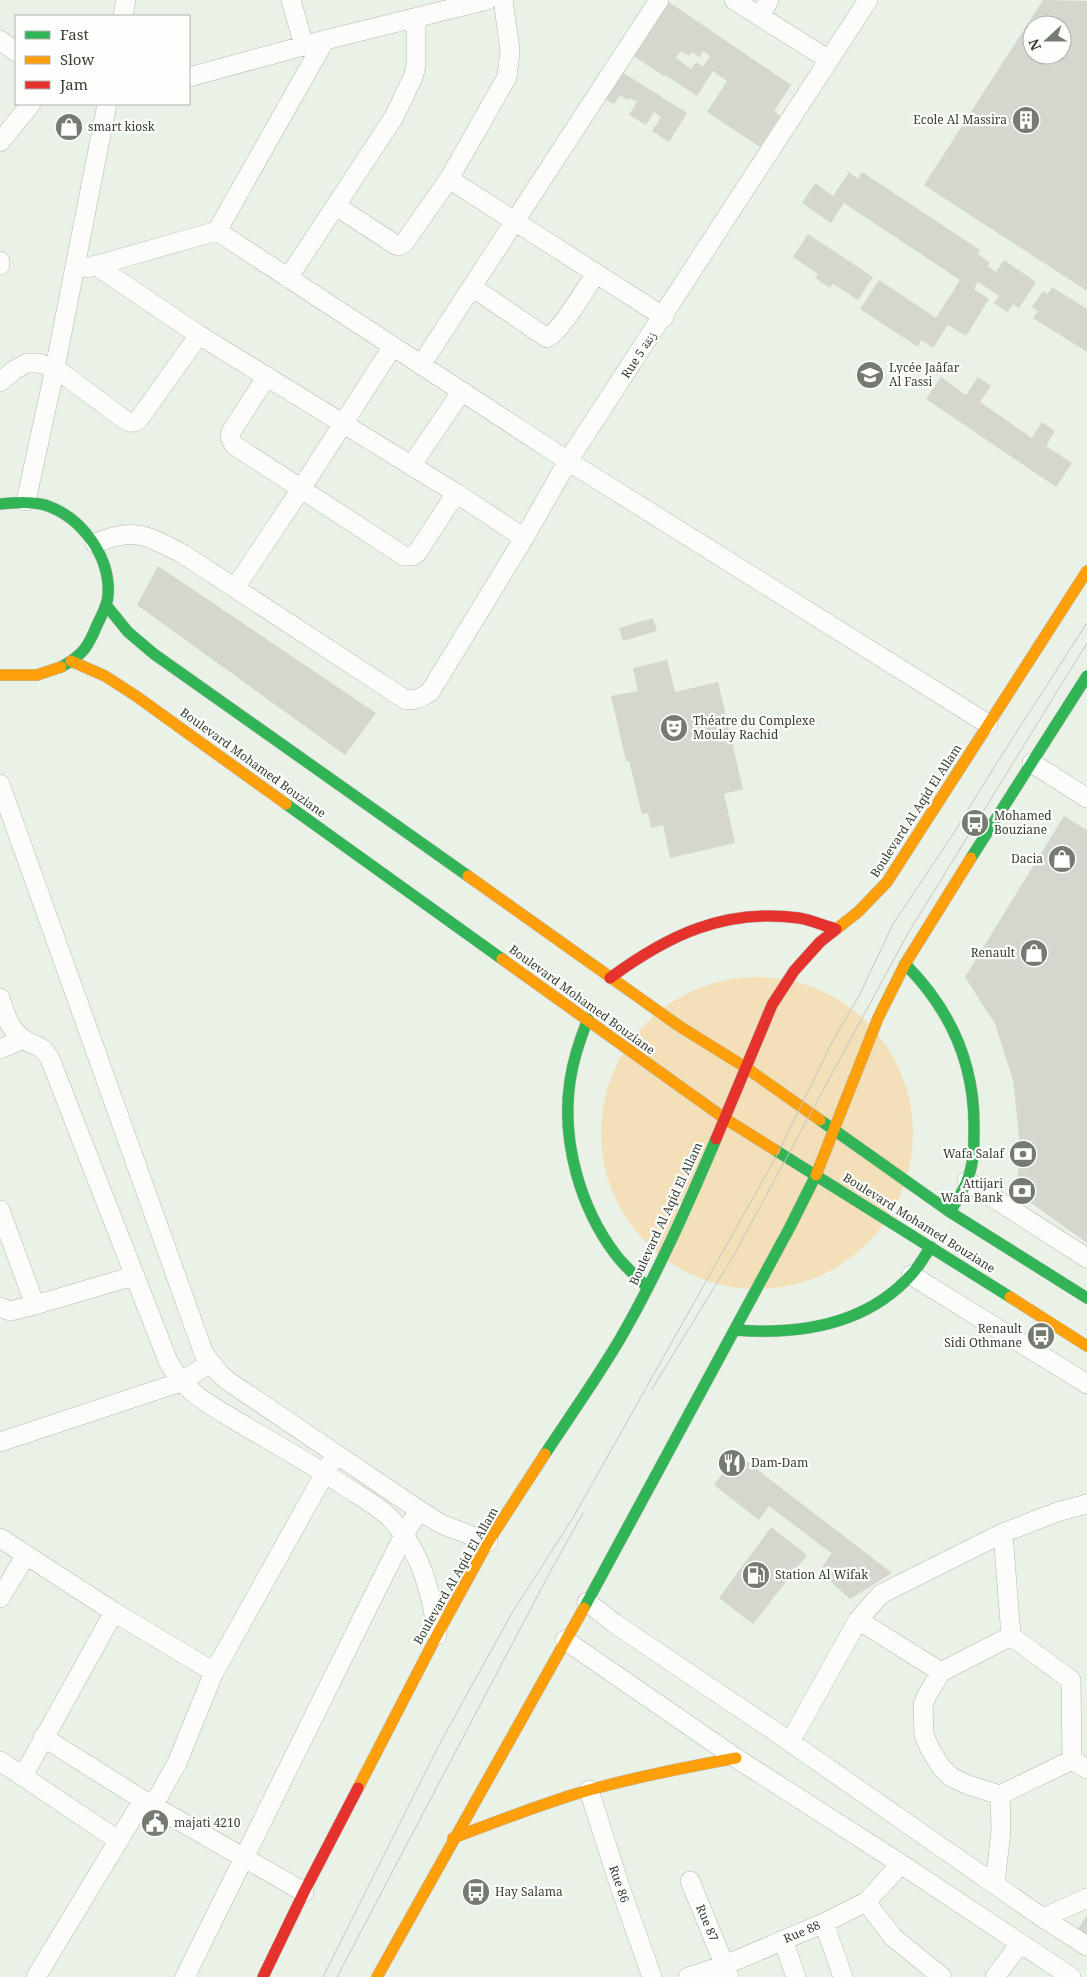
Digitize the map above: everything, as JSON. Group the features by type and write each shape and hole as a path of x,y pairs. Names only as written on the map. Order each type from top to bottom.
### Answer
{"main road":[{"path":"0,504 26,502 46,505 65,514 82,527 95,543 105,568 108,595 106,605 90,644 71,661 47,674 20,678 0,675"},
{"name":"Boulevard Al Aqid El Allam","path":"264,1977 304,1892 437,1635 488,1542 619,1340 648,1288 698,1184 772,1005 782,988 807,956 858,912 887,882 1087,571"},
{"name":"Boulevard Mohamed Bouziane","path":"106,605 128,632 154,654 610,978 679,1026 745,1068 950,1212 1087,1298"},
{"name":"Boulevard Mohamed Bouziane","path":"71,661 97,672 121,686 724,1118 816,1174 1087,1346"},
{"path":"377,1977 453,1838 587,1602 734,1330 764,1279 816,1174 878,1018 905,964 1087,676"},
{"path":"610,978 639,956 668,938 700,926 733,918 767,916 801,918 836,929"},
{"path":"905,964 933,996 948,1017 962,1047 971,1080 975,1114 974,1148 967,1181 950,1212"},
{"path":"588,1019 574,1060 568,1097 574,1166 583,1198 597,1228 616,1256 648,1288"},
{"path":"734,1330 789,1333 843,1320 867,1308 890,1293 910,1274 931,1247"},
{"path":"453,1838 523,1811 589,1790 662,1772 736,1758"}],"street":[{"path":"123,15 126,0"},
{"path":"291,0 304,46"},
{"path":"190,76 416,18 460,4 487,0"},
{"path":"336,206 399,246 404,243 449,179 507,78 510,50 503,0"},
{"path":"421,364 659,0"},
{"path":"734,0 765,8 829,60"},
{"name":"Rue 5 زنقة","path":"234,588 406,700 416,700 430,692 524,538 568,461 664,317 868,0"},
{"path":"288,278 394,117 413,77 417,56 416,18"},
{"path":"0,40 15,51"},
{"path":"74,272 216,231 325,40"},
{"path":"0,142 30,105"},
{"path":"26,502 55,368 107,105"},
{"path":"449,179 516,220 664,317"},
{"path":"216,231 568,461 988,724"},
{"path":"95,265 199,335 456,493 524,538"},
{"path":"472,287 547,338 554,333 596,273"},
{"path":"0,382 14,370 27,363 38,363 55,368 121,417 134,423 139,419 199,335"},
{"path":"95,543 121,534 143,536 182,554 234,588 301,490 393,346"},
{"path":"267,376 231,432 231,442 301,490 404,556 409,557 417,553 456,493"},
{"path":"411,466 462,391"},
{"path":"1032,762 1087,798"},
{"path":"0,784 199,1344 210,1363 228,1381 419,1510 441,1524 488,1542"},
{"path":"0,998 13,1030 24,1040 40,1045 50,1060 168,1361 180,1382 199,1398 324,1473 376,1506 391,1519 417,1558 428,1583 434,1608 437,1635"},
{"path":"0,1049 24,1040"},
{"path":"967,1181 1087,1258"},
{"path":"0,1210 35,1305"},
{"path":"910,1274 1087,1384"},
{"path":"0,1307 10,1311 134,1276"},
{"path":"0,1442 180,1382 210,1363"},
{"path":"36,1977 119,1841 177,1763 214,1672 324,1473 337,1454"},
{"path":"790,1742 858,1620 881,1594 1003,1533 1065,1509 1087,1504"},
{"path":"185,1977 404,1536 419,1510"},
{"path":"1003,1533 1011,1636"},
{"path":"0,1538 114,1612 214,1672"},
{"path":"0,1598 26,1555"},
{"path":"587,1602 614,1623 790,1742 1042,1918 1087,1946"},
{"path":"23,1776 114,1612"},
{"path":"858,1620 941,1672"},
{"path":"1011,1636 1079,1676 1079,1765 1000,1794 968,1785 951,1777 941,1767 924,1735 923,1706 927,1695 941,1672 1011,1636"},
{"path":"565,1640 736,1758 901,1864 1071,1977"},
{"path":"43,1737 148,1803 304,1892"},
{"path":"0,1762 119,1841"},
{"name":"Rue 86","path":"589,1790 620,1887 652,1977"},
{"path":"995,1884 1001,1831 1000,1794"},
{"name":"Rue 88","path":"688,1977 727,1971 783,1940 824,1923 866,1902 901,1864"},
{"name":"Rue 87","path":"690,1881 727,1971"},
{"path":"1042,1918 1087,1898"},
{"path":"866,1902 893,1937 942,1977"},
{"path":"824,1923 843,1977"},
{"path":"783,1940 796,1977"},
{"path":"995,1977 1020,1944"}],"shaded area":[{"path":"757,977 787,980 831,995 856,1012 878,1034 895,1059 901,1073 910,1103 913,1133 910,1163 895,1207 878,1232 856,1254 831,1271 817,1277 787,1286 757,1289 727,1286 683,1271 658,1254 636,1232 619,1207 613,1193 604,1163 601,1133 604,1103 619,1059 636,1034 658,1012 683,995 697,989 727,980"}],"building":[{"name":"Ecole Al Massira","path":"1043,0 1087,1 1087,291 924,185 1022,33 1022,65 1072,65 1072,15 1033,15"},
{"path":"669,2 791,85 774,111 780,116 760,147 707,112 727,81 713,71 697,96 633,56","holes":["681,51 689,56 692,52 699,57 703,51 710,56 703,67 696,62 691,69 676,58"]},
{"path":"622,72 687,113 669,142 652,131 661,117 654,112 646,125 629,115 637,102 630,98 628,100 620,95 614,104 605,99"},
{"path":"849,172 858,179 862,172 980,250 978,254 990,263 988,267 996,272 1004,260 1036,282 1019,308 1013,304 1007,312 994,303 999,296 978,282 974,289 989,299 966,336 948,325 933,348 921,340 918,347 860,309 879,280 936,318 960,280 844,203 831,223 802,203 815,183 833,196"},
{"path":"808,234 873,277 858,300 833,284 830,288 815,278 818,274 793,257"},
{"path":"1052,287 1087,309 1087,352 1033,318 1038,311 1032,307 1043,291 1048,294"},
{"path":"941,377 966,395 978,377 991,386 980,402 1032,438 1042,422 1055,431 1046,446 1072,463 1056,487 926,399"},
{"path":"158,566 376,713 345,755 137,605"},
{"path":"653,618 657,631 623,641 619,628"},
{"name":"Théatre du Complexe Moulay Rachid","path":"667,660 675,692 718,682 743,789 724,794 735,843 670,858 663,825 651,828 648,813 642,814 629,761 626,761 611,696 638,691 633,668"},
{"path":"1064,816 1087,830 1087,1243 1017,1193 1020,1145 1013,1080 995,1024 965,977"},
{"path":"744,1459 892,1573 850,1599 819,1571 834,1550 831,1553 769,1506 759,1520 714,1485 725,1470 732,1476"},
{"path":"771,1527 807,1555 753,1624 719,1598"},
{"path":"1087,1915 1087,1939 1076,1932"}],"tram line":[{"path":"323,1977 439,1745 512,1613 574,1516 776,1157 833,1040 859,996 893,924 955,831 1087,623"},
{"path":"652,1389 734,1255 907,935 1087,643"},
{"path":"337,1977 583,1513"}],"traffic: fast":[{"path":"0,504 34,503 45,505 58,511 82,529 99,553 105,567 108,581 108,596 104,611 84,650 61,667"},
{"path":"106,605 128,632 154,654 468,876"},
{"path":"971,858 1087,676"},
{"path":"286,804 502,959"},
{"path":"905,964 921,981 947,1019 957,1039 970,1082 974,1129 973,1160 966,1183 950,1212"},
{"path":"588,1019 573,1065 570,1081 568,1126 571,1150 583,1195 603,1236 627,1268 648,1288"},
{"path":"820,1120 950,1212 1087,1298"},
{"path":"545,1454 602,1368 634,1315 671,1240 716,1139"},
{"path":"775,1150 1010,1297"},
{"path":"584,1608 790,1227 816,1175"},
{"path":"735,1330 783,1331 807,1328 852,1316 874,1305 893,1292 914,1272 931,1247"}],"traffic: slow":[{"path":"834,931 858,912 887,882 1087,571"},
{"path":"71,661 105,676 136,696 286,804"},
{"path":"0,675 37,675 61,667"},
{"path":"816,1175 878,1018 905,964 971,858"},
{"path":"468,876 679,1026 745,1067 820,1120"},
{"path":"502,959 724,1118 775,1150"},
{"path":"1010,1297 1087,1346"},
{"path":"358,1788 437,1635 488,1542 545,1454"},
{"path":"377,1977 584,1608"},
{"path":"453,1838 542,1805 592,1789 653,1774 736,1758"}],"traffic: jam":[{"path":"610,978 676,937 722,921 746,917 772,916 804,919 836,929"},
{"path":"716,1139 772,1005 794,971 820,942 834,931"},
{"path":"263,1977 304,1892 358,1788"}],"place":[{"name":"Ecole Al Massira","path":"1026,120"},
{"name":"smart kiosk","path":"69,127"},
{"name":"Lycée Jaâfar Al Fassi","path":"870,375"},
{"name":"Théatre du Complexe Moulay Rachid","path":"674,728"},
{"name":"Mohamed Bouziane","path":"975,823"},
{"name":"Dacia","path":"1062,859"},
{"name":"Renault","path":"1034,953"},
{"name":"Wafa Salaf","path":"1023,1154"},
{"name":"Attijari Wafa Bank","path":"1022,1191"},
{"name":"Renault Sidi Othmane","path":"1041,1336"},
{"name":"Dam-Dam","path":"732,1463"},
{"name":"Station Al Wifak","path":"756,1575"},
{"name":"majati 4210","path":"155,1823"},
{"name":"Hay Salama","path":"476,1892"}]}
